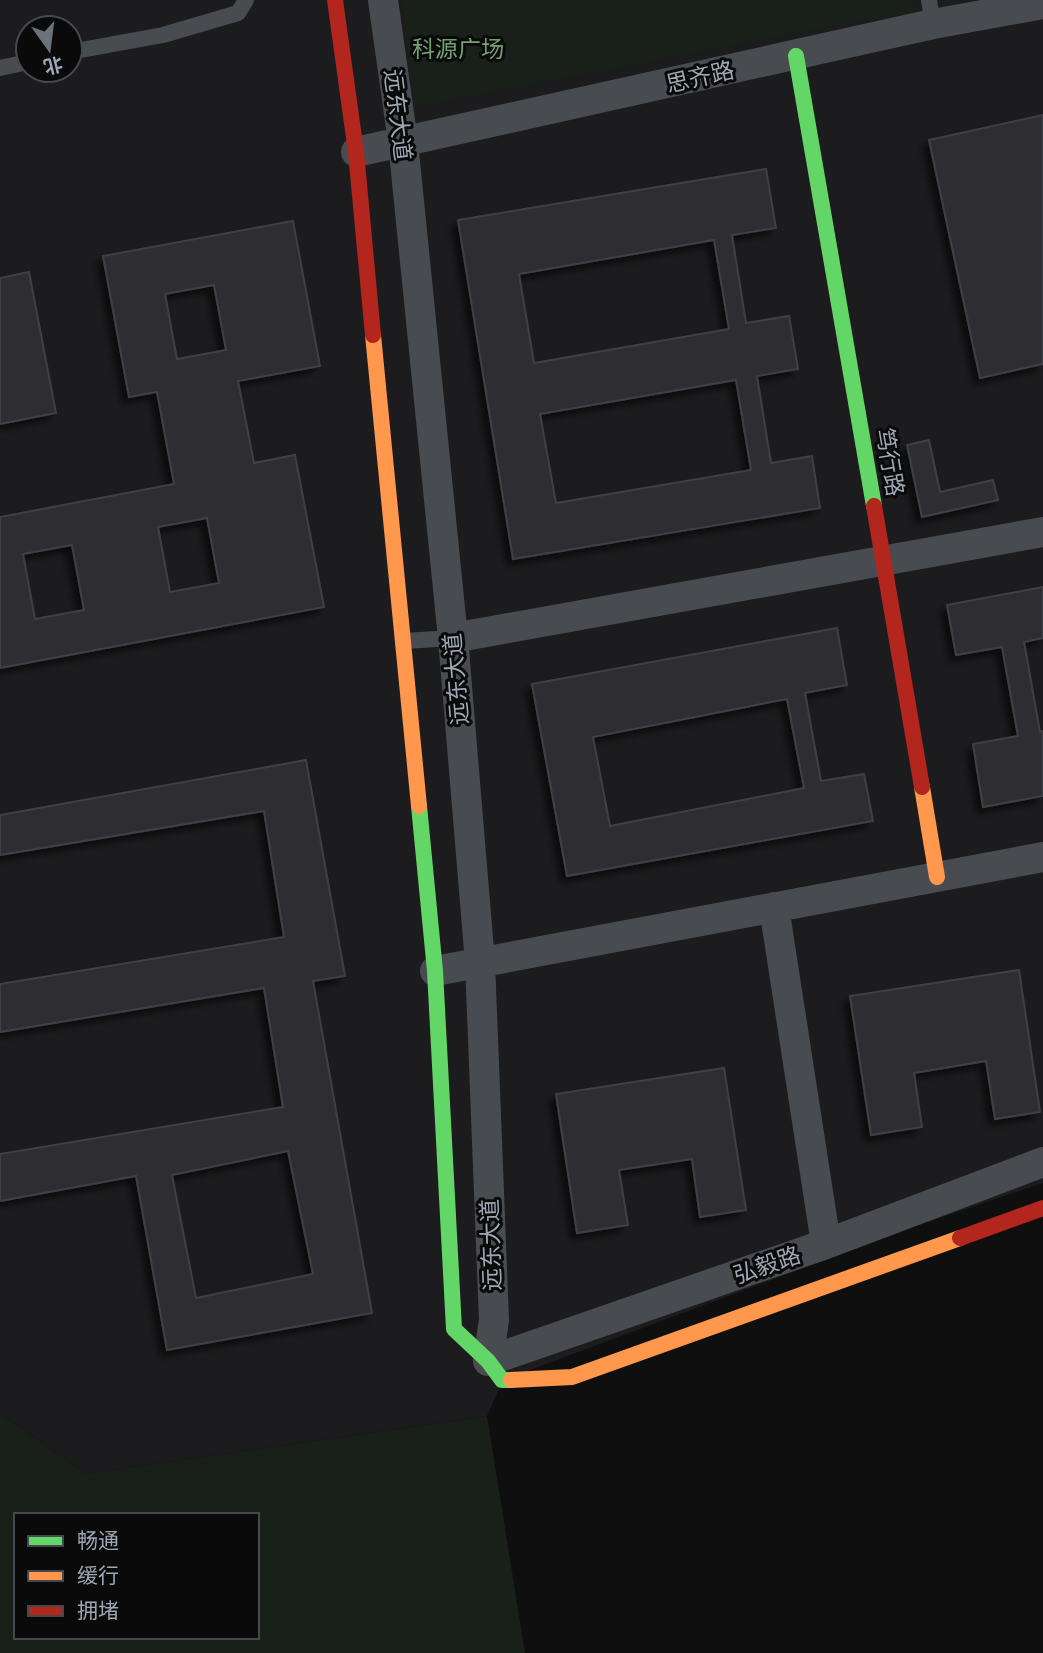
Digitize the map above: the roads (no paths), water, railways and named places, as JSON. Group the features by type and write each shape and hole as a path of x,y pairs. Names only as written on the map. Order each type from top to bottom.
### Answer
{"street":[{"name":"远东大道","path":"335,0 356,152 388,514 404,641 435,971 454,1329 488,1361 502,1380 572,1377 1043,1208"},
{"name":"远东大道","path":"383,0 403,142 453,638 480,962 495,1320 488,1361"},
{"name":"思齐路","path":"356,152 796,55 931,12 1043,4"},
{"name":"笃行路","path":"796,55 937,877"},
{"path":"453,638 1043,532"},
{"path":"435,971 1043,857"},
{"path":"774,908 826,1244"},
{"name":"弘毅路","path":"488,1361 826,1244 1043,1162"}],"lane":[{"path":"84,49 163,35 238,13 246,0"},
{"path":"404,641 453,638"}],"park label":[{"name":"科源广场","path":"458,49"}]}
